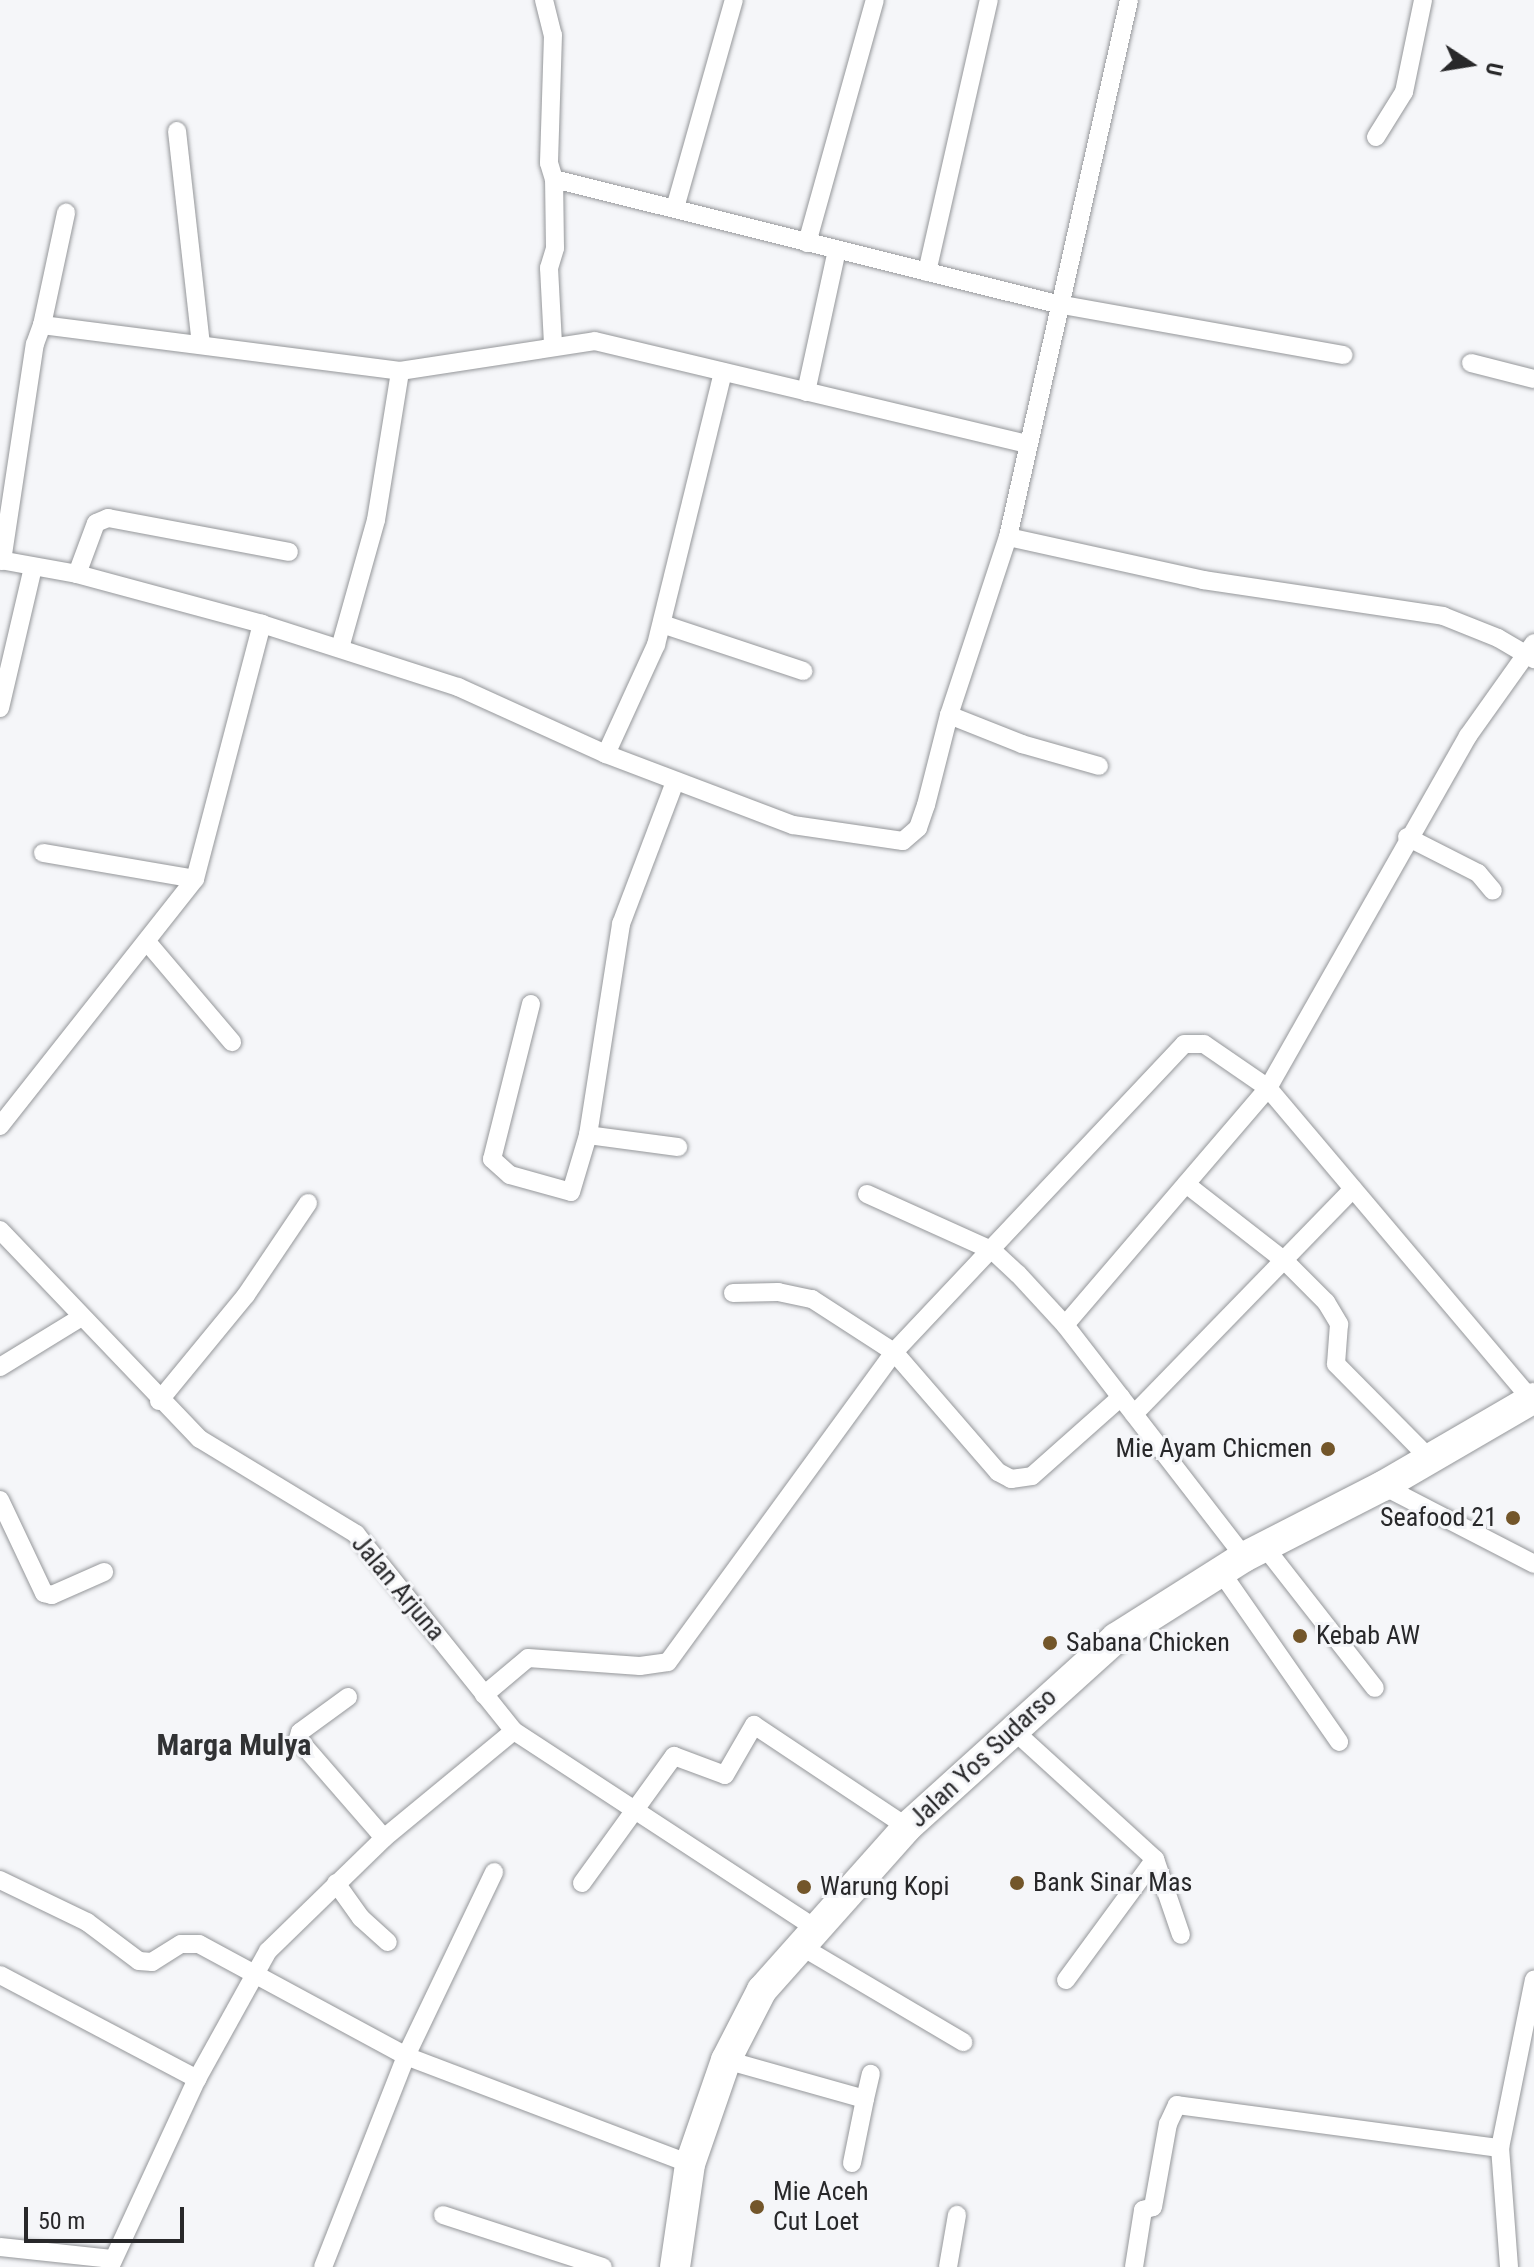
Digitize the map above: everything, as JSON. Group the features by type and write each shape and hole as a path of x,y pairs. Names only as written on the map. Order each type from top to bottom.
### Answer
{"highway":[{"name":"Jalan Yos Sudarso","path":"675,2267 690,2164 726,2060 762,1990 806,1936 907,1827 1011,1728 1116,1638 1243,1558 1383,1486 1533,1399"}],"street":[{"path":"544,0 553,35 549,163 554,179 555,248 549,268 553,344"},
{"path":"675,208 734,0"},
{"path":"807,243 875,0"},
{"path":"927,272 989,0"},
{"path":"66,213 42,325 35,344 1,560 77,574 340,648 474,693 606,754 793,825 903,841 918,828 926,805 949,715 1008,537 1057,304 1129,0"},
{"path":"1376,137 1404,92 1423,0"},
{"path":"177,131 201,345"},
{"path":"554,179 1057,304 1344,355"},
{"path":"806,392 837,250"},
{"path":"42,325 400,371 553,344 595,341 1028,444"},
{"path":"1471,363 1534,379"},
{"path":"340,648 376,520 400,371"},
{"path":"606,754 662,624 723,372"},
{"path":"77,574 96,523 108,518 289,552"},
{"path":"1008,537 1203,580 1443,616 1531,652 1468,736 1407,837 1268,1088 1065,1325"},
{"path":"0,708 33,567"},
{"path":"0,1126 148,943 195,879 262,624"},
{"path":"662,624 803,671"},
{"path":"949,715 1012,741 1099,766"},
{"path":"531,1004 492,1159 510,1175 571,1192 588,1135 621,924 675,782"},
{"path":"1407,837 1478,873 1493,891"},
{"path":"43,853 195,879"},
{"path":"148,943 232,1042"},
{"path":"484,1695 528,1658 640,1666 668,1662 894,1352 993,1251 1184,1044 1204,1044 1268,1088 1533,1399"},
{"path":"588,1135 678,1147"},
{"path":"1186,1184 1285,1261 1337,1316 1336,1364 1430,1459"},
{"path":"1134,1414 1353,1189"},
{"path":"867,1194 993,1251 1065,1325 1243,1558 1375,1688"},
{"path":"159,1401 246,1295 308,1203"},
{"name":"Jalan Arjuna","path":"0,1230 159,1401 228,1459 356,1534 514,1731 635,1809 806,1936 963,2042"},
{"path":"733,1293 778,1292 812,1299 894,1352 998,1472 1011,1479 1032,1476 1121,1397"},
{"path":"0,1367 80,1318"},
{"path":"1383,1486 1534,1564"},
{"path":"0,1500 44,1593 52,1595 104,1572"},
{"path":"1243,1558 1339,1742"},
{"path":"348,1697 300,1732 298,1739 384,1838"},
{"path":"582,1883 679,1753 725,1775 754,1725 907,1827"},
{"path":"1011,1728 1155,1859 1181,1935"},
{"path":"0,2247 111,2263 197,2079 253,1972 282,1934 384,1838 514,1731"},
{"path":"1066,1980 1155,1859"},
{"path":"323,2267 406,2056 494,1872"},
{"path":"0,1880 87,1922 139,1961 152,1962 190,1943 253,1972 406,2056 690,2164"},
{"path":"336,1883 361,1918 388,1942"},
{"path":"0,1975 197,2079"},
{"path":"1509,2267 1500,2148 1534,1979"},
{"path":"726,2060 865,2099"},
{"path":"852,2163 871,2074"},
{"path":"1134,2267 1143,2210 1153,2207 1168,2124 1177,2105 1500,2148"},
{"path":"443,2215 603,2267"},
{"path":"948,2267 957,2215"}],"place":[{"name":"Mie Ayam Chicmen","path":"1328,1449"},
{"name":"Seafood 21","path":"1513,1518"},
{"name":"Kebab AW","path":"1300,1636"},
{"name":"Sabana Chicken","path":"1050,1643"},
{"name":"Bank Sinar Mas","path":"1017,1883"},
{"name":"Warung Kopi","path":"804,1887"},
{"name":"Mie Aceh Cut Loet","path":"757,2207"}],"district":[{"name":"Marga Mulya","path":"234,1745"}]}
